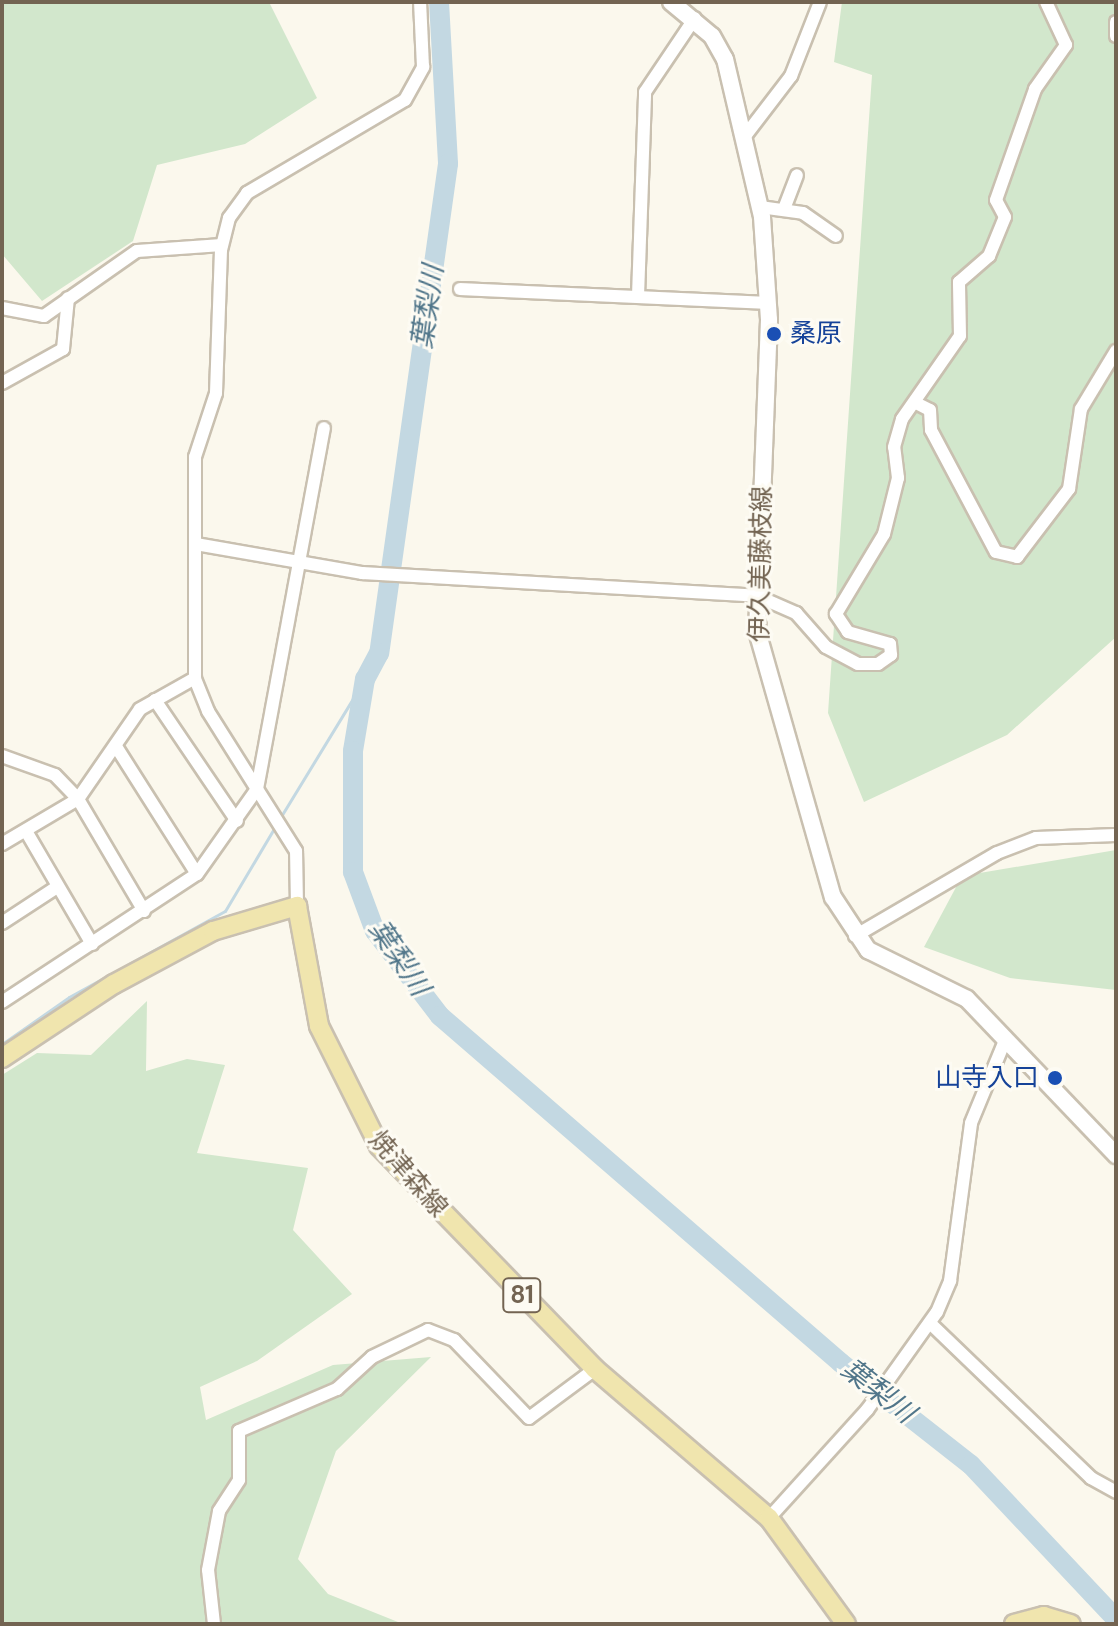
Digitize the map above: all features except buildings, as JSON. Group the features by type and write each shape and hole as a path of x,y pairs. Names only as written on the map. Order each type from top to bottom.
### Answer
{"main road":[{"name":"伊久美藤枝線","path":"671,2 694,12 725,59 760,207 769,303 757,596 761,662 833,897 855,936 886,960 967,999 1116,1155"},
{"path":"2,1058 114,984 213,931 297,906"},
{"name":"焼津森線","path":"297,906 319,1026 379,1146 595,1369 769,1518 846,1624"},
{"path":"1022,1622 1071,1624"}],"street":[{"path":"297,906 296,851 280,818 257,789 195,678 195,457 216,393 222,245 247,193 405,100 423,67 420,2"},
{"path":"745,136 791,76 820,2"},
{"path":"196,544 362,573 757,596 796,613 826,647 858,664 878,664 891,655 890,644 848,632 836,614 884,534 898,478 894,447 902,419 918,404 960,336 959,282 989,256 1005,217 996,200 1035,89 1066,45 1046,2"},
{"path":"638,296 645,92 694,12"},
{"path":"1116,22 1116,36"},
{"path":"784,209 797,175"},
{"path":"760,207 784,209 836,236"},
{"path":"2,308 32,319 137,251 222,245"},
{"path":"460,289 769,303"},
{"path":"2,383 63,349 68,298"},
{"path":"918,404 930,410 931,430 996,552 1017,557 1061,506 1081,409 1116,351"},
{"path":"2,1002 197,874 257,789 324,428"},
{"path":"2,844 78,799 117,748 140,709 195,678"},
{"path":"155,700 237,821"},
{"path":"117,748 197,874"},
{"path":"2,756 55,775 78,799 144,911"},
{"path":"26,831 92,944"},
{"path":"855,936 1010,848 1036,838 1116,835"},
{"path":"2,923 57,887"},
{"path":"769,1518 867,1410 931,1324 950,1281 971,1123 1006,1038"},
{"path":"931,1324 1091,1478 1116,1492"},
{"path":"214,1624 208,1570 219,1511 239,1480 239,1431 337,1389 372,1357 428,1330 454,1340 529,1418 595,1369"}],"green space":[{"path":"2,2 269,2 317,98 245,144 157,165 133,241 42,301 2,254"},
{"path":"842,2 1116,2 1116,637 1007,735 864,802 828,713 872,75 834,62"},
{"path":"1116,850 1116,990 1010,978 924,947 962,876"},
{"path":"147,1001 146,1071 187,1059 225,1065 197,1153 308,1168 293,1230 352,1294 257,1361 200,1387 206,1420 333,1365 431,1357 336,1451 298,1559 328,1594 403,1624 2,1624 2,1075 37,1053 91,1055"}],"waterway":[{"name":"葉梨川","path":"439,2 448,164 379,653 365,679 353,751 353,872 375,931 440,1016 841,1363 971,1465 1116,1619"},
{"path":"280,818 365,679"},
{"path":"2,1044 69,997 225,911 276,825"}],"place":[{"name":"桑原","path":"774,334"},
{"name":"山寺入口","path":"1055,1078"}]}
